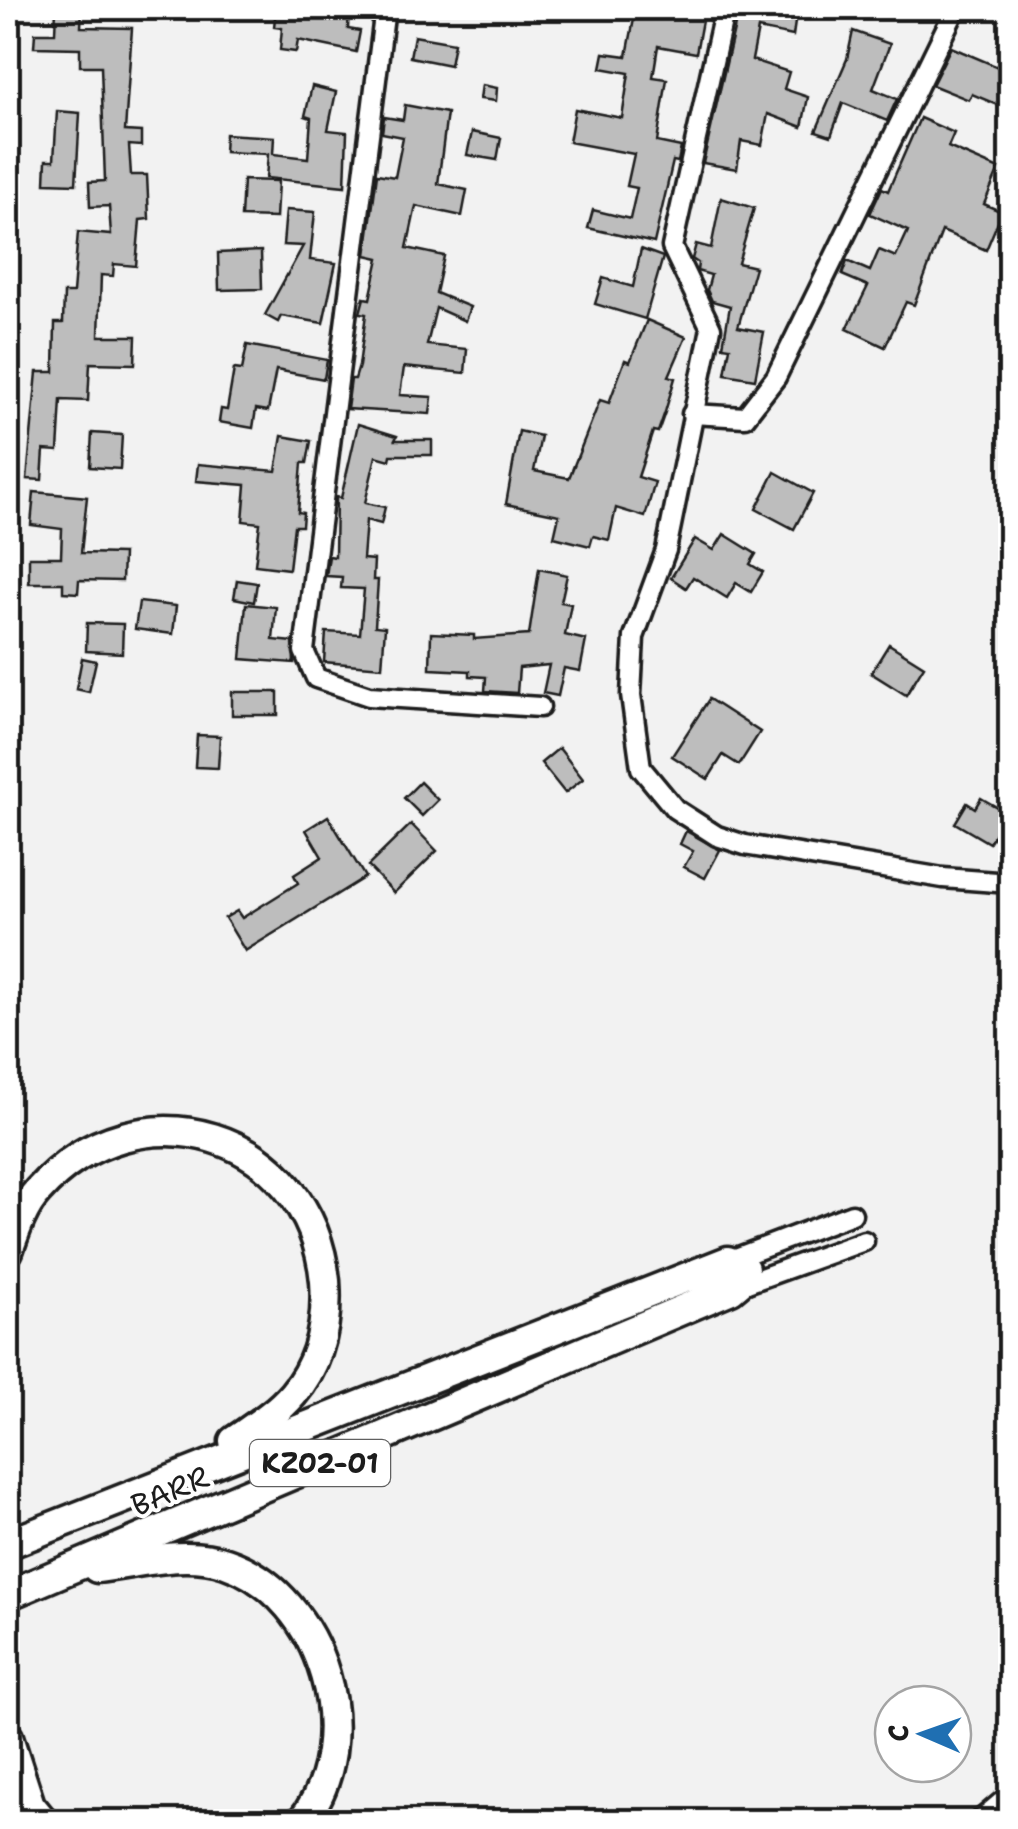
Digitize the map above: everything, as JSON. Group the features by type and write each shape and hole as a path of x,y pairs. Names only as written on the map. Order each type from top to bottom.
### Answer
{"highway":[{"path":"8,1252 36,1192 72,1161 116,1140 168,1128 212,1136 251,1154 282,1178 307,1215 322,1252 327,1306 319,1352 294,1392 274,1412 200,1466"},
{"name":"BARR","path":"8,1544 573,1321 729,1275"},
{"name":"BARR","path":"8,1594 580,1354 729,1275"},
{"path":"60,1572 194,1556 228,1563 260,1582 291,1609 314,1646 330,1690 334,1731 325,1780 301,1822"},
{"path":"8,1737 30,1805 44,1822"}],"street":[{"path":"385,8 304,651 316,678 369,696 540,707"},
{"path":"725,8 672,247 711,328 666,550 634,638 631,695 641,768 674,809 716,836 745,845 942,878 1010,882"},
{"path":"692,414 745,417 776,377 956,8"},
{"name":"KZ02-01","path":"729,1275 852,1214"},
{"name":"KZ02-01","path":"729,1275 864,1241"},
{"path":"978,1822 1010,1795"}],"building":[{"path":"56,8 82,8 81,27 132,28 125,131 141,132 141,146 129,145 131,175 147,175 149,219 140,220 136,266 114,264 113,276 101,275 99,336 136,336 135,364 90,363 88,401 61,400 58,451 44,450 42,480 27,479 37,372 54,372 55,323 63,323 64,293 73,293 78,232 111,235 109,206 90,207 89,182 105,181 101,66 80,66 80,48 34,47 35,33 55,33"},
{"path":"276,8 349,8 348,29 360,31 356,52 298,40 296,52 280,50 282,28 274,27"},
{"path":"636,8 703,15 696,53 658,46 653,77 667,79 657,142 681,147 678,162 673,161 654,243 588,228 593,210 630,219 637,188 627,186 634,154 569,142 575,109 622,118 629,73 601,68 604,53 627,56"},
{"path":"739,8 797,8 793,36 758,29 752,60 789,72 784,89 808,97 802,127 768,114 762,145 741,141 737,169 703,163"},
{"path":"853,31 890,44 873,89 897,99 887,121 843,103 831,136 816,131 847,59"},
{"path":"414,36 454,43 450,65 410,57"},
{"path":"951,47 1010,72 1010,110 972,94 969,100 932,85"},
{"path":"482,85 497,88 496,101 480,99"},
{"path":"312,86 336,92 328,130 347,132 345,186 266,178 268,154 224,152 225,134 274,137 273,154 308,158 311,118 305,116"},
{"path":"405,105 447,113 438,184 467,190 462,216 416,206 407,248 444,256 436,293 470,307 465,321 436,308 427,345 467,349 465,373 404,367 400,395 432,397 430,414 347,409 351,379 355,379 359,366 366,314 360,313 364,298 370,299 379,258 366,255 377,174 395,177 403,137 382,133 384,117 403,120"},
{"path":"57,111 80,113 76,184 45,183 46,160 54,160"},
{"path":"920,118 954,133 948,147 999,169 984,204 1002,212 986,250 942,231 914,305 906,302 885,347 847,329 868,286 842,275 847,261 870,271 879,250 896,257 908,231 870,214 882,188 888,191"},
{"path":"472,132 501,138 497,160 467,155"},
{"path":"243,180 278,181 276,218 241,217"},
{"path":"721,198 754,208 738,263 755,267 738,327 764,332 755,379 725,374 730,347 723,346 730,306 712,301 707,290 711,275 697,271 698,263 692,259 696,244 711,248"},
{"path":"286,210 315,212 310,260 336,263 323,323 281,316 278,322 265,315 303,246 283,245"},
{"path":"641,249 663,257 645,319 595,304 603,278 633,287"},
{"path":"261,251 262,289 219,290 218,253"},
{"path":"647,320 686,337 669,376 675,378 665,412 658,432 653,431 638,477 655,482 645,517 616,508 609,540 593,536 590,546 554,537 559,515 506,504 519,431 541,436 534,471 569,478 600,400 609,403 625,360 630,362"},
{"path":"247,345 327,360 324,379 276,370 268,411 256,409 253,428 219,422 221,409 227,410 234,369 242,370"},
{"path":"358,424 397,436 395,440 432,440 432,455 391,455 390,460 376,456 365,503 385,507 381,524 366,520 363,559 374,560 373,580 378,580 375,626 385,627 382,667 324,662 326,632 360,634 364,589 341,588 342,577 326,576 329,556 335,557 336,497 341,498"},
{"path":"92,433 122,435 120,469 90,467"},
{"path":"282,436 311,441 307,463 302,463 298,512 303,513 302,526 294,526 289,569 255,565 260,523 243,521 246,485 196,481 198,464 276,471"},
{"path":"775,472 813,493 794,529 756,509"},
{"path":"34,492 87,497 81,553 123,554 122,581 79,580 78,593 63,592 63,583 29,583 29,557 61,557 62,529 31,525"},
{"path":"724,534 756,554 750,564 763,572 751,592 736,583 727,598 693,577 686,588 671,578 695,539 714,550"},
{"path":"539,569 567,575 561,602 571,604 565,635 586,640 580,671 564,668 558,696 543,693 549,665 519,668 517,693 485,691 486,677 470,676 470,671 430,669 431,633 474,635 474,639 529,635"},
{"path":"237,580 257,583 254,602 234,598"},
{"path":"139,602 176,606 173,634 135,629"},
{"path":"246,604 276,607 273,640 293,642 294,663 241,659"},
{"path":"87,623 123,624 122,653 86,651"},
{"path":"889,644 924,666 906,695 871,673"},
{"path":"82,658 96,661 89,692 76,689"},
{"path":"232,692 278,692 278,715 232,715"},
{"path":"709,699 760,732 739,765 723,755 708,779 672,756"},
{"path":"197,735 220,736 218,768 195,767"},
{"path":"559,748 583,779 565,793 541,763"},
{"path":"420,782 438,800 422,816 404,798"},
{"path":"981,798 1007,813 989,843 955,823 967,803 975,808"},
{"path":"328,816 365,877 245,951 225,918 237,911 242,918 298,883 294,875 322,857 306,830"},
{"path":"411,824 437,851 394,893 368,866"},
{"path":"686,831 720,850 705,878 684,867 693,851 680,844"}]}
